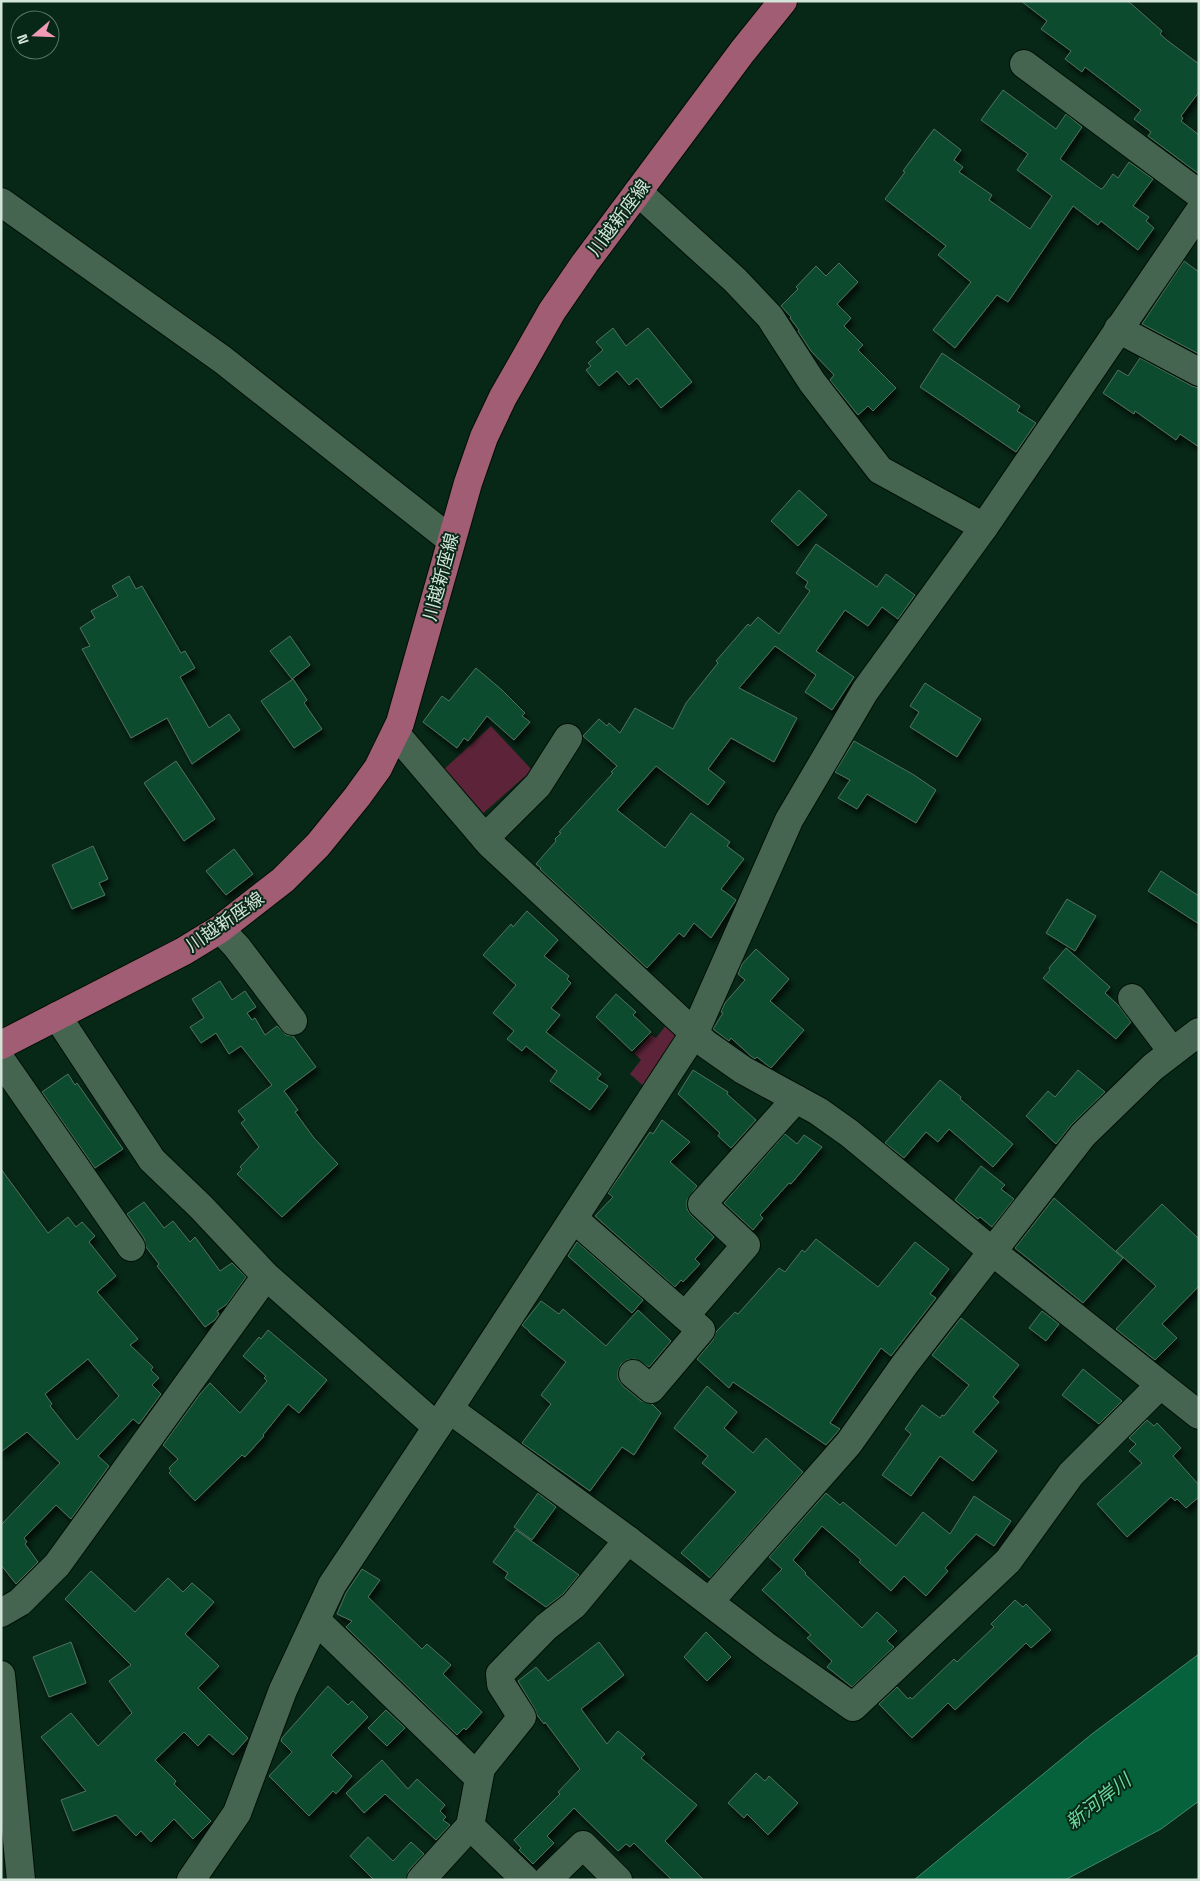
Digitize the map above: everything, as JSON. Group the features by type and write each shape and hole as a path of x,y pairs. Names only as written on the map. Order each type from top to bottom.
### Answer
{"main road":[{"name":"川越新座線","path":"1,1045 184,951 220,929 283,880 318,846 378,768 400,723 468,483 484,437 507,389 552,311 638,192 783,1"}],"street":[{"path":"1024,64 1199,194"},
{"path":"638,192 736,280 770,318 812,382 880,470 984,527"},
{"path":"1,202 223,360 451,540"},
{"path":"192,1880 237,1813 283,1690 332,1585 695,1032 789,820 865,691 984,527 1199,212"},
{"path":"1118,329 1199,372"},
{"path":"396,734 485,838 706,1044 743,1070 818,1111 849,1133 993,1252 1199,1415"},
{"path":"485,838 538,785 568,738"},
{"path":"220,929 293,1020"},
{"path":"1132,998 1172,1051"},
{"path":"57,1016 152,1160 201,1207 266,1276 443,1418 628,1540 769,1648 853,1707 1008,1561 1071,1474 1160,1386"},
{"path":"710,1601 849,1443 905,1364 1083,1135 1153,1066 1199,1032"},
{"path":"1,1060 131,1247"},
{"path":"685,1316 746,1245 702,1204 796,1099"},
{"path":"574,1219 701,1330 650,1389 633,1374"},
{"path":"1,1613 20,1602 57,1565 266,1276"},
{"path":"421,1880 470,1826 481,1768 522,1717 501,1684 500,1674 546,1628 574,1605 628,1540"},
{"path":"316,1620 478,1777"},
{"path":"1,1675 22,1880"},
{"path":"470,1826 526,1880"},
{"path":"547,1880 583,1846 618,1880"}],"shaded area":[{"path":"491,726 532,770 480,816 441,772"},
{"path":"667,1024 681,1037 649,1091 630,1074 641,1060 634,1053 651,1035 656,1038"}],"water":[{"name":"新河岸川","path":"1199,1654 1199,1801 1161,1829 1065,1880 914,1880 1092,1734"}],"building":[{"path":"1021,1 1128,1 1162,31 1160,34 1199,64 1199,92 1181,116 1183,118 1181,121 1199,135 1199,174 1148,136 1151,132 1134,119 1141,110 1085,67 1082,72 1065,59 1071,51 1041,29 1047,21"},
{"path":"1003,90 1056,129 1066,114 1082,127 1060,159 1101,189 1113,174 1118,178 1129,162 1153,179 1133,206 1149,217 1146,221 1154,228 1138,250 1101,221 1098,225 1073,206 1008,302 997,295 955,348 933,330 971,282 938,255 946,246 885,199 934,129 961,150 954,160 963,167 959,172 992,195 989,200 1030,229 1052,196 1017,170 1028,154 981,120"},
{"path":"1184,261 1199,272 1199,354 1142,324"},
{"path":"839,263 858,282 837,304 851,318 844,326 863,345 858,350 896,388 873,411 868,406 858,415 830,380 834,375 811,351 791,317 781,306 798,289 796,287 816,266 826,276"},
{"path":"613,328 626,346 648,328 692,382 661,408 637,378 629,385 617,371 599,386 586,370 591,366 588,363 603,350 596,342"},
{"path":"942,353 1020,406 1017,411 1036,423 1016,452 920,387"},
{"path":"1140,358 1199,388 1199,447 1180,434 1176,440 1135,411 1134,414 1103,393 1118,370 1128,376"},
{"path":"799,490 827,515 798,546 771,521"},
{"path":"816,544 877,587 886,574 915,595 898,619 882,607 868,626 845,610 816,651 854,677 832,710 805,692 816,675 775,646 739,688 797,718 774,762 731,738 708,769 725,782 708,805 656,766 617,810 665,848 691,813 730,842 727,846 744,859 721,889 736,900 711,938 694,923 684,937 679,933 647,968 536,864 556,841 555,839 561,833 559,832 613,773 611,772 617,766 583,736 599,719 607,726 609,723 620,733 635,708 673,729 686,703 718,663 716,661 748,624 750,626 758,617 779,634 810,591 805,587 808,582 796,573"},
{"path":"129,576 136,589 142,586 181,653 185,651 195,668 180,677 209,728 229,714 240,730 192,764 167,718 131,738 82,649 90,646 80,628 95,618 91,611 118,596 112,586"},
{"path":"290,636 310,665 292,679 270,651"},
{"path":"476,668 525,713 522,716 530,722 514,740 487,716 468,741 464,738 457,748 423,722 442,696 449,701"},
{"path":"293,679 307,700 304,703 322,729 294,748 261,701"},
{"path":"925,683 981,719 957,757 910,727 919,712 910,706"},
{"path":"854,741 914,775 936,790 916,823 867,794 857,809 838,798 850,780 835,772"},
{"path":"176,761 215,819 184,841 144,783"},
{"path":"93,846 108,879 99,883 105,895 72,909 52,865"},
{"path":"234,849 253,874 226,895 206,871"},
{"path":"1161,871 1199,896 1199,924 1148,891"},
{"path":"1067,899 1096,916 1075,951 1046,933"},
{"path":"527,911 558,940 544,956 569,976 567,979 571,983 551,1008 560,1015 546,1032 601,1074 597,1079 608,1086 590,1110 550,1081 557,1071 526,1046 522,1051 507,1039 514,1031 493,1013 516,985 483,955 511,924 513,927"},
{"path":"1066,948 1110,987 1105,993 1119,1006 1131,1022 1116,1039 1043,978"},
{"path":"756,949 789,979 770,1001 804,1030 771,1068 757,1057 755,1059 752,1057 731,1038 729,1041 713,1029 723,1013 721,1012 725,1003 745,980 738,974 742,964"},
{"path":"220,981 232,1000 245,991 256,1007 247,1013 252,1020 255,1018 265,1035 277,1026 286,1035 293,1036 316,1067 284,1091 298,1110 295,1112 314,1138 338,1164 282,1217 237,1174 242,1169 240,1167 259,1147 241,1123 245,1120 238,1111 272,1085 241,1046 229,1054 216,1033 201,1043 190,1027 204,1018 192,999"},
{"path":"616,994 636,1012 633,1015 651,1032 632,1051 596,1017"},
{"path":"693,1070 728,1092 727,1094 756,1120 731,1148 718,1136 720,1133 678,1094"},
{"path":"1078,1070 1105,1092 1072,1124 1056,1144 1026,1116 1048,1091 1055,1097"},
{"path":"68,1074 75,1085 77,1083 123,1149 95,1168 42,1092"},
{"path":"940,1080 1013,1144 993,1167 949,1129 938,1142 926,1132 904,1158 885,1143"},
{"path":"662,1120 690,1142 670,1162 697,1186 687,1200 687,1209 714,1237 695,1259 700,1264 683,1282 681,1280 675,1287 595,1216 613,1197 608,1193 650,1132 653,1134"},
{"path":"785,1134 797,1144 804,1135 822,1147 791,1184 789,1183 760,1215 763,1218 753,1230 724,1203"},
{"path":"981,1166 1005,1185 1001,1189 1014,1199 992,1227 980,1217 978,1219 955,1200"},
{"path":"1,1169 48,1233 68,1217 76,1227 82,1222 95,1236 89,1242 116,1276 97,1292 138,1339 130,1345 153,1367 151,1370 159,1378 152,1385 161,1394 139,1424 133,1419 98,1456 109,1466 71,1519 56,1505 24,1538 27,1542 25,1544 38,1562 16,1584 1,1565 1,1525 60,1463 27,1432 1,1452","holes":["88,1359 119,1396 77,1440 50,1406 52,1404 45,1394"]},
{"path":"1054,1198 1123,1258 1083,1303 1015,1248"},
{"path":"144,1202 164,1228 173,1221 190,1242 195,1237 220,1271 232,1263 246,1277 227,1304 217,1311 219,1314 215,1320 205,1327 157,1266 159,1264 146,1247 144,1238 127,1214"},
{"path":"1162,1204 1199,1239 1199,1286 1162,1324 1177,1338 1155,1360 1116,1329 1156,1286 1116,1251"},
{"path":"816,1239 878,1287 915,1242 949,1269 930,1294 936,1298 891,1356 881,1348 830,1423 840,1429 826,1445 733,1382 729,1388 697,1359 713,1340 716,1332 735,1312 738,1314 779,1268 785,1272 802,1250 805,1252"},
{"path":"577,1242 643,1300 632,1313 568,1256"},
{"path":"541,1301 559,1314 563,1309 606,1346 638,1310 671,1341 649,1367 635,1359 627,1360 621,1364 618,1371 618,1379 623,1386 641,1401 652,1404 661,1413 634,1455 622,1447 590,1491 522,1443 551,1404 541,1395 566,1362 522,1325"},
{"path":"1042,1311 1059,1324 1046,1341 1029,1328"},
{"path":"961,1318 1019,1365 993,1397 999,1402 973,1432 997,1451 973,1481 940,1456 911,1496 882,1475 911,1434 905,1429 922,1405 940,1418 942,1415 944,1416 969,1385 932,1355"},
{"path":"268,1330 327,1380 299,1413 288,1404 264,1436 245,1457 242,1455 195,1501 169,1473 171,1471 169,1468 178,1459 163,1445 210,1383 240,1413 267,1381 264,1378 266,1376 243,1356 259,1337 261,1339"},
{"path":"1083,1369 1122,1401 1099,1424 1062,1395"},
{"path":"707,1386 737,1412 724,1428 753,1453 766,1438 803,1472 710,1578 681,1553 736,1492 702,1463 708,1456 674,1428"},
{"path":"1147,1420 1154,1426 1157,1423 1181,1448 1173,1456 1199,1485 1199,1497 1186,1508 1177,1499 1175,1501 1171,1497 1127,1537 1097,1504 1142,1463 1129,1451 1136,1444 1129,1438"},
{"path":"538,1493 556,1507 532,1540 514,1527"},
{"path":"826,1493 840,1505 843,1502 896,1546 923,1512 950,1534 974,1496 1011,1521 994,1546 976,1534 945,1568 948,1571 926,1596 904,1576 891,1591 859,1562 861,1560 822,1526 793,1560 805,1574 862,1628 877,1612 897,1631 887,1641 894,1647 852,1687 827,1667 832,1661 807,1638 811,1635 762,1590 782,1569 769,1557"},
{"path":"516,1530 579,1575 563,1594 546,1607 505,1578 508,1573 493,1562"},
{"path":"362,1569 380,1580 368,1597 422,1649 427,1644 451,1665 443,1674 482,1712 466,1730 464,1728 457,1735 346,1627 352,1621 337,1614 346,1593"},
{"path":"91,1571 135,1612 168,1578 183,1592 192,1583 214,1602 185,1634 219,1666 198,1688 248,1738 233,1755 209,1734 198,1746 184,1732 155,1760 176,1781 174,1784 211,1821 193,1839 174,1819 151,1842 141,1831 136,1836 116,1815 73,1831 61,1800 86,1791 41,1737 71,1713 98,1746 132,1713 109,1681 131,1665 65,1599"},
{"path":"1015,1600 1023,1607 1026,1604 1051,1630 1031,1648 1026,1643 955,1710 948,1703 912,1738 879,1704 897,1687 908,1699 910,1697 912,1699 954,1659 957,1662 994,1627 991,1624"},
{"path":"706,1632 731,1657 707,1681 684,1657"},
{"path":"71,1642 86,1683 49,1697 33,1657"},
{"path":"599,1642 624,1675 581,1709 607,1744 618,1731 645,1754 641,1758 697,1805 665,1841 704,1880 672,1880 634,1843 630,1847 626,1844 618,1851 574,1808 547,1836 554,1843 533,1864 519,1850 521,1848 514,1840 560,1794 558,1792 580,1769 545,1722 544,1724 537,1715 518,1681 536,1667 548,1681"},
{"path":"328,1686 348,1705 352,1701 368,1717 331,1755 352,1776 336,1794 333,1791 309,1816 269,1776 292,1752 281,1741 282,1738"},
{"path":"386,1710 405,1728 387,1746 368,1728"},
{"path":"382,1760 408,1789 417,1779 445,1805 440,1811 446,1817 443,1820 450,1825 436,1840 385,1794 364,1813 346,1793"},
{"path":"756,1773 765,1781 769,1776 798,1803 768,1835 747,1814 744,1818 728,1803"},
{"path":"368,1837 393,1861 411,1842 424,1854 409,1870 406,1880 374,1880 350,1856"}]}
